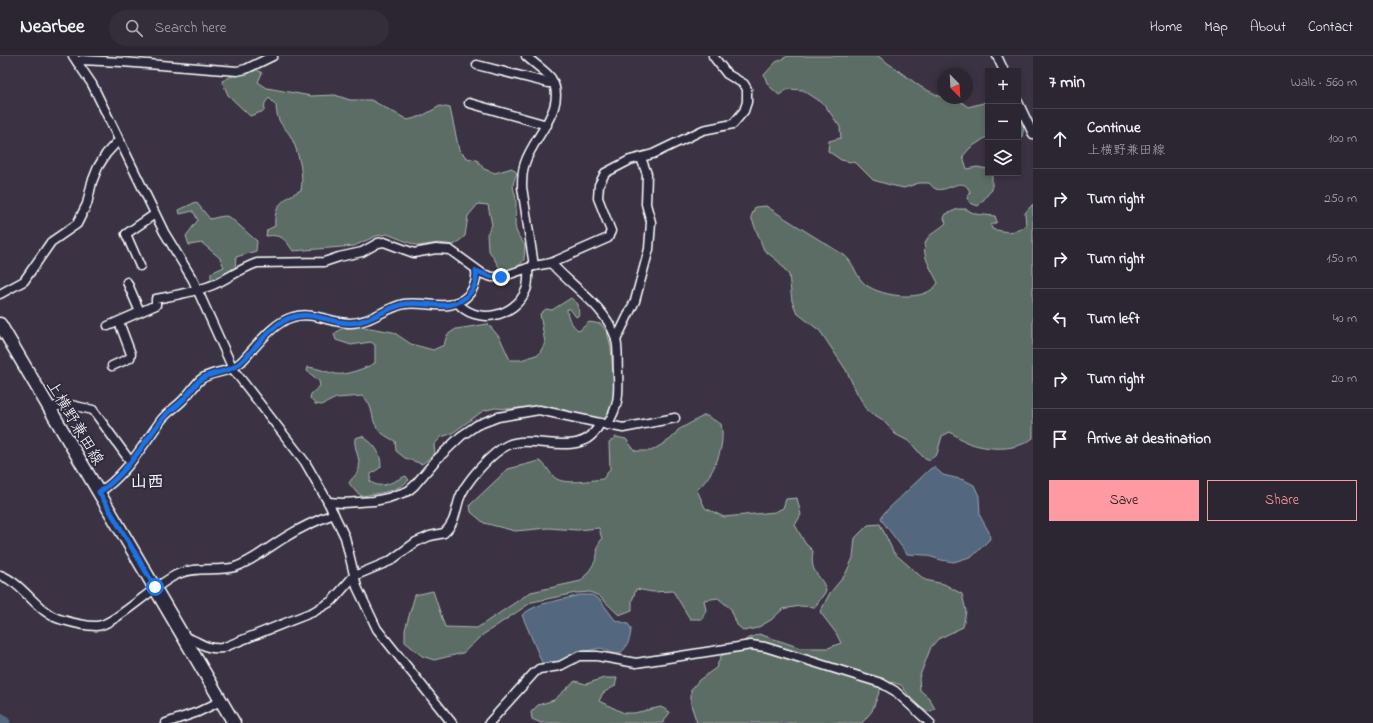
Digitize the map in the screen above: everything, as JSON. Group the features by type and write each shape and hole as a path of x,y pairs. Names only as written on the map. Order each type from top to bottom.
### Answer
{"main road":[{"name":"上横野兼田線","path":"0,324 234,723"}],"street":[{"path":"75,59 237,71 246,69 273,56"},
{"path":"458,302 469,313 476,315 488,316 505,313 522,296 526,289 531,267 522,187 522,174 532,148 547,125 555,101 553,82 550,77 526,56"},
{"path":"108,326 156,305 156,299 198,290 257,263 324,262 339,256 362,252 384,242 414,253 436,249 450,250 476,271 492,277 501,277 531,267 551,263 608,238 611,232 610,226 598,198 601,179 605,173 621,164 635,158 641,158 703,130 725,126 739,119 747,102 747,89 744,84 727,74 713,56"},
{"path":"997,56 1003,68"},
{"path":"75,59 92,84 155,214 198,290 233,369 305,462 328,502 345,537 354,576 365,606 377,629 452,723"},
{"path":"476,65 549,83 553,82"},
{"path":"469,103 547,125"},
{"path":"1019,104 1033,134"},
{"path":"0,294 24,281 51,242 77,224 87,204 92,182 98,167 106,154 115,144 120,141"},
{"path":"616,340 635,301 649,249 651,222 646,204 647,174 641,158"},
{"path":"140,266 126,234 155,214"},
{"path":"184,637 190,638 212,649 222,648 312,612 332,601 354,576 390,561 416,542 430,536 444,533 454,521 462,492 477,472 501,448 520,442 571,444 588,436 603,424 618,403 616,340 602,312 551,263"},
{"path":"99,492 111,484 163,418 200,381 212,374 233,369 278,324 293,317 312,315 340,322 355,322 370,319 396,306 406,304 443,306 458,302 472,290 477,277 476,271"},
{"path":"127,282 140,312"},
{"path":"112,366 130,358 131,354 119,322"},
{"path":"49,407 71,405 93,410 130,461"},
{"path":"328,502 343,503 374,501 388,498 408,490 414,486 436,460 461,436 477,425 498,417 539,410 603,424 630,428 675,418"},
{"path":"0,575 15,583 51,616 63,620 97,626 117,617 155,587 186,571 235,567 301,528 334,514"},
{"path":"489,723 534,673 539,670 560,666 579,656 596,656 636,663 751,645 765,647 882,683 895,691 930,723"},
{"path":"166,723 198,712 221,700"}],"green space":[{"path":"788,56 878,56 921,87 937,95 937,104 964,104 968,107 985,101 985,138 970,148 963,156 967,169 977,167 985,168 985,176 992,176 992,190 978,206 970,203 967,198 970,192 963,184 941,190 935,189 929,183 919,183 904,188 873,180 856,163 841,160 828,151 829,141 841,138 840,127 824,104 803,90 788,89 779,95 768,85 764,75 776,62"},
{"path":"256,69 262,73 258,82 267,88 311,96 335,95 350,100 371,100 408,120 422,116 440,106 450,108 459,150 467,158 477,160 484,169 495,173 512,168 517,173 513,183 516,199 515,226 525,245 524,260 515,271 501,270 488,249 487,234 492,225 488,205 478,204 468,216 465,236 454,245 439,243 418,246 387,234 376,236 354,246 293,251 288,243 282,238 276,236 266,236 267,230 275,226 276,213 281,203 301,190 302,178 299,159 295,147 290,136 278,118 276,105 269,98 265,103 264,111 250,116 228,95 222,81 234,75"},
{"path":"1021,120 1024,128 1021,140"},
{"path":"196,202 210,219 224,216 229,217 257,241 256,251 236,257 235,269 222,277 211,280 211,273 224,267 220,258 202,243 189,245 186,236 198,220 193,211 180,214 179,210"},
{"path":"1033,204 1033,438 1026,443 1010,448 992,448 966,442 950,432 942,436 937,454 930,460 923,457 910,442 895,434 883,420 867,410 846,370 820,331 797,313 792,301 789,275 779,262 764,250 751,217 755,207 766,206 844,255 866,285 883,293 914,296 932,289 938,283 927,261 924,250 927,239 946,223 944,218 946,214 958,209 966,209 975,214 995,216 997,222 991,225 992,229 1013,231 1022,229 1026,226 1025,213"},
{"path":"571,298 578,304 579,315 576,317 570,309 567,309 570,321 574,326 579,331 589,322 601,324 607,332 611,347 615,402 608,415 603,420 557,408 534,406 510,409 495,408 483,411 451,434 441,437 434,445 435,454 422,464 405,458 396,451 395,441 385,435 375,425 371,408 363,396 336,398 322,405 315,404 310,398 311,394 320,386 319,381 307,371 308,367 332,373 344,374 375,363 375,345 371,342 351,345 336,340 334,334 341,329 358,326 393,332 411,344 433,350 444,345 447,335 456,329 488,324 500,338 510,360 521,360 539,354 545,343 540,314 546,309 552,310"},
{"path":"705,415 721,424 722,442 717,460 709,476 697,490 705,508 724,517 775,512 783,508 786,499 797,498 801,515 795,525 805,543 813,551 812,559 814,570 822,581 826,591 815,607 800,606 783,609 771,620 757,628 744,631 737,625 731,609 718,598 704,600 706,610 702,619 690,619 673,591 653,592 636,589 632,601 632,610 619,615 599,596 590,592 576,593 532,602 481,636 463,653 434,660 422,656 405,642 405,630 415,595 433,591 445,627 477,628 531,592 581,581 593,565 602,539 599,528 577,530 548,528 515,531 484,523 471,512 470,505 508,469 539,461 544,464 558,480 577,482 603,479 610,469 609,442 616,437 626,439 635,451 651,451 671,439 678,430"},
{"path":"362,436 376,448 381,461 381,467 371,474 370,481 374,484 383,485 406,476 409,480 393,490 381,493 362,496 356,492 349,483 359,469 355,438"},
{"path":"880,524 894,553 925,580 944,584 962,594 966,611 963,627 938,639 931,647 919,678 920,690 929,698 935,709 928,712 916,705 901,685 891,682 880,690 872,711 862,723 697,723 691,705 691,690 699,680 716,668 721,656 730,651 743,650 745,640 759,634 801,648 828,648 841,643 836,633 820,612 830,593 845,575 853,558 855,538 868,525"},
{"path":"604,678 617,678 615,686 603,693 599,701 624,713 634,713 661,707 670,712 663,723 541,723 532,719 531,712 538,705 554,700 575,681 586,684"}],"water":[{"path":"934,467 943,475 964,480 974,485 979,496 980,516 989,532 990,539 973,556 954,562 925,555 907,554 881,518 884,513 930,469"},
{"path":"579,595 592,595 600,600 615,620 628,624 631,631 627,645 623,651 617,654 599,648 575,653 559,662 543,665 522,615 528,610 542,604"}],"waterway":[{"path":"0,719 4,723"}],"district":[{"name":"山西","path":"147,481"}],"route":[{"path":"155,587 99,492 111,484 142,448 163,418 181,402 200,381 212,374 233,369 278,324 293,317 312,315 340,322 360,322 380,315 396,306 406,304 432,306 452,304 469,295 476,282 476,271 492,277 501,277"}]}
